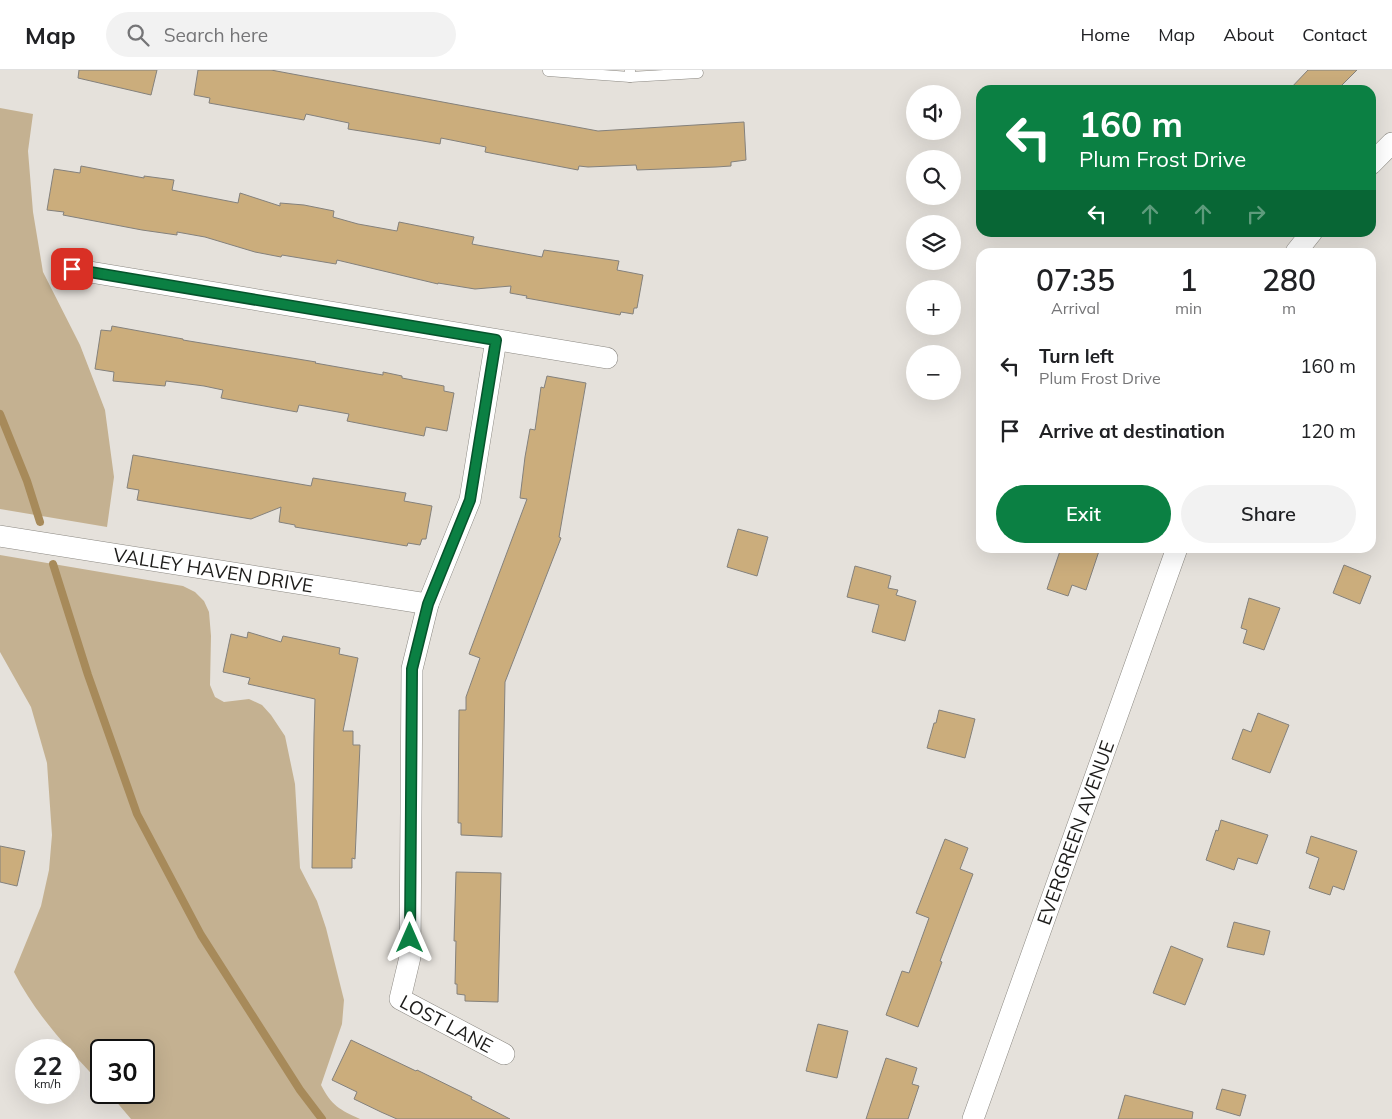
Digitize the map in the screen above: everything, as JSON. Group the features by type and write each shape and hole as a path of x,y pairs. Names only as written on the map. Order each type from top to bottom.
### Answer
{"street":[{"path":"1376,159 1392,143"},
{"path":"1299,248 1308,237"},
{"path":"72,269 607,358"},
{"name":"LOST LANE","path":"496,340 470,500 428,604 412,669 410,957 400,999 504,1054"},
{"name":"VALLEY HAVEN DRIVE","path":"0,536 428,604"},
{"name":"EVERGREEN AVENUE","path":"973,1119 1174,553"}],"lane":[{"path":"548,71 698,74"}],"shaded area":[{"path":"0,108 33,114 28,151 33,212 43,272 80,345 105,410 114,477 107,527 0,509"},
{"path":"0,555 183,586 195,592 204,601 209,612 211,636 210,685 215,697 224,702 249,699 262,705 285,736 295,784 300,868 317,901 326,928 344,1000 342,1024 321,1085 328,1097 337,1106 360,1119 131,1119 118,1104 155,1104 155,1039 90,1039 90,1072 80,1061 80,1039 61,1039 43,1018 14,972 41,906 49,870 52,835 47,763 31,707 0,652"}],"building":[{"path":"79,70 157,70 151,95 78,78"},
{"path":"198,70 271,70 598,131 744,122 746,160 731,162 731,166 716,167 637,170 636,165 579,166 578,170 485,152 486,147 441,138 440,144 348,129 349,123 306,114 304,120 209,103 210,98 194,95"},
{"path":"1308,70 1357,70 1342,85 1294,85"},
{"path":"81,166 144,178 144,176 174,180 172,190 238,203 240,193 280,206 280,203 304,205 334,211 333,217 397,231 399,222 474,237 472,244 542,257 544,250 619,261 617,270 643,275 637,308 634,308 633,314 621,312 620,315 526,298 527,296 510,293 511,286 475,289 438,284 337,260 336,264 282,255 281,257 255,252 205,237 177,232 177,235 142,230 63,215 64,212 47,210 54,169 80,173"},
{"path":"112,326 383,375 383,372 402,376 402,378 444,386 444,391 454,393 447,431 426,427 424,436 347,421 349,414 299,405 297,412 221,398 223,390 204,386 166,381 165,386 113,381 114,372 95,369 101,330 111,331"},
{"path":"547,376 586,383 559,537 561,538 505,682 502,837 461,835 461,823 458,823 459,710 466,710 466,697 480,658 469,654 527,499 520,498 525,457 530,429 535,430 541,387 544,388"},
{"path":"133,455 311,486 313,478 406,493 404,501 432,506 426,539 422,539 420,545 408,543 407,546 295,527 295,525 279,522 281,507 251,519 137,500 139,490 127,488"},
{"path":"738,529 768,537 757,576 727,567"},
{"path":"1059,553 1098,553 1086,590 1072,585 1068,596 1047,589"},
{"path":"1344,565 1371,576 1360,604 1333,593"},
{"path":"855,566 891,576 888,588 898,590 896,595 916,601 905,641 872,632 879,605 847,597"},
{"path":"1249,598 1280,608 1264,650 1243,643 1247,630 1241,628"},
{"path":"248,632 281,642 283,636 340,648 339,654 358,658 343,731 353,731 353,745 360,745 355,859 352,858 352,868 312,868 315,699 248,684 250,678 223,672 231,634 247,638"},
{"path":"939,710 975,719 965,758 927,748"},
{"path":"1258,713 1289,725 1270,773 1232,759 1243,729 1251,732"},
{"path":"1221,820 1268,835 1257,864 1238,858 1234,870 1206,860"},
{"path":"1311,836 1357,851 1344,890 1333,886 1330,895 1309,888 1319,858 1306,853"},
{"path":"945,839 968,848 960,869 973,874 940,961 942,962 918,1027 886,1015 902,971 909,973 929,918 916,913"},
{"path":"0,846 25,851 17,886 0,882"},
{"path":"456,872 501,873 498,1002 465,1001 465,995 457,994 457,984 455,984 456,941 454,941"},
{"path":"1234,922 1270,931 1264,955 1227,947"},
{"path":"1171,946 1203,959 1185,1005 1153,993"},
{"path":"818,1024 848,1031 837,1078 806,1071"},
{"path":"351,1040 472,1097 471,1099 510,1119 397,1119 354,1099 357,1092 332,1080"},
{"path":"886,1058 917,1068 912,1084 919,1086 908,1119 866,1119"},
{"path":"1222,1089 1246,1095 1240,1116 1216,1109"},
{"path":"1125,1095 1193,1112 1192,1119 1118,1119"}],"waterway":[{"path":"0,414 27,481 40,522"},
{"path":"53,564 88,675 137,814 201,935 300,1090 322,1119"}],"route":[{"path":"72,269 496,340 470,500 428,604 412,669 410,938"}]}
